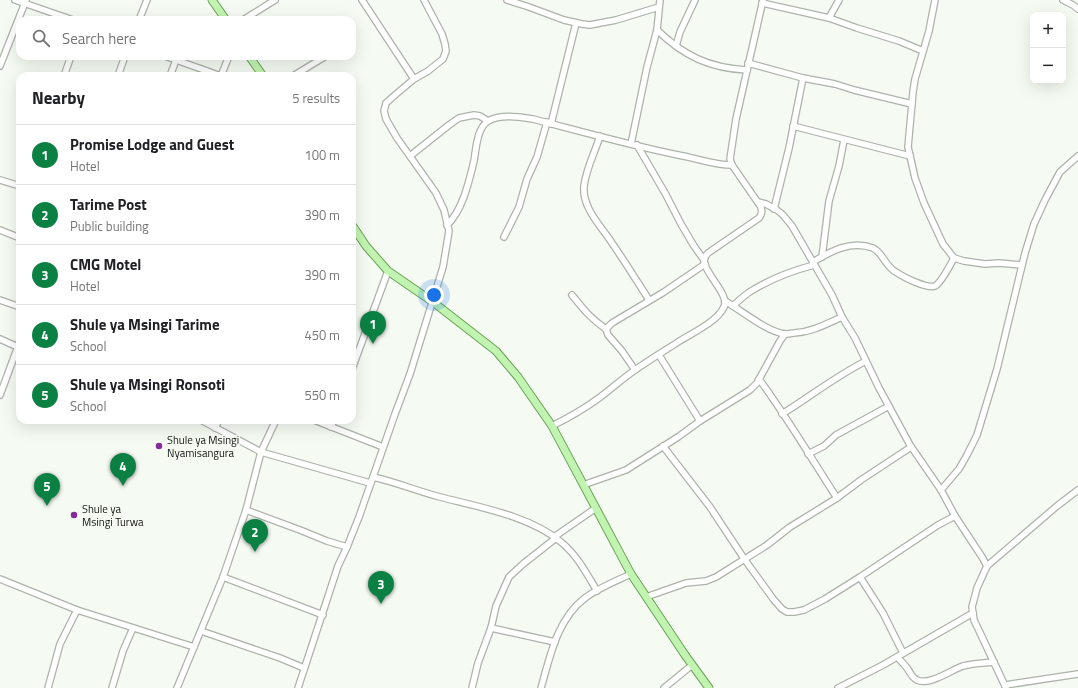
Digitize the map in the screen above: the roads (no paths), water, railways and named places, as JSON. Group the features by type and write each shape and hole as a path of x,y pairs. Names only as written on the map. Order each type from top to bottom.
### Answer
{"main road":[{"path":"212,0 223,16"},
{"path":"253,60 260,72"},
{"path":"356,233 388,271 432,302 496,351 518,377 552,426 631,574 709,688"}],"street":[{"path":"15,0 25,2 62,16"},
{"path":"141,16 147,0"},
{"path":"249,16 275,0"},
{"path":"362,0 414,79"},
{"path":"298,688 338,566 347,547 410,374 443,267 449,232 444,210 436,192 386,119 384,111 386,103 395,94 414,79 428,72 443,59 446,51 442,34 424,0"},
{"path":"507,0 564,20 590,25 616,20 659,7"},
{"path":"660,0 657,30 647,67 634,145 666,193 681,224 705,262 725,300 747,316 773,330 785,334 804,332 823,326 842,317"},
{"path":"676,46 680,32 695,0"},
{"path":"829,18 839,0"},
{"path":"935,0 929,31 914,86 908,147 915,178 924,203 944,244 954,258 964,261 1022,265"},
{"path":"1063,0 1078,9"},
{"path":"606,328 664,292 705,262 708,253 762,215 761,207 732,166 730,159 736,119 763,1 829,18 899,41 923,51"},
{"path":"20,16 25,2"},
{"path":"504,237 519,207 527,179 537,157 549,123 576,23"},
{"path":"0,66 16,25"},
{"path":"657,30 683,51 702,61 713,65 747,70"},
{"path":"65,72 70,60"},
{"path":"119,72 124,60"},
{"path":"172,72 176,60 210,72"},
{"path":"223,72 227,60"},
{"path":"300,72 319,60"},
{"path":"748,63 803,78 835,84 912,104"},
{"path":"774,208 789,148 803,78"},
{"path":"410,156 459,118 474,115 480,116 488,121"},
{"path":"447,225 457,214 466,188 478,137 483,126 488,121 498,118 518,117 533,119 634,145 720,165 732,166"},
{"path":"793,126 910,156"},
{"path":"600,136 584,186 587,205 595,220 649,300"},
{"path":"822,256 830,201 844,140"},
{"path":"941,490 959,469 977,435 997,369 1022,265 1034,224 1060,172 1078,156"},
{"path":"0,180 16,185"},
{"path":"758,202 774,208 783,215 792,226 832,295 842,317 855,338 911,447 941,490 955,516 987,566"},
{"path":"0,230 16,236"},
{"path":"733,306 747,294 766,283 798,269 814,264 822,256 848,246 862,246 877,250 895,272 904,278 929,286 935,286 941,280 954,258"},
{"path":"356,358 388,271"},
{"path":"572,295 594,321 606,328 608,335 622,350 635,370"},
{"path":"0,300 16,306"},
{"path":"552,426 598,399 635,370 712,320 724,307 725,300"},
{"path":"583,485 626,470 750,390 759,379 785,334"},
{"path":"0,339 16,344"},
{"path":"0,395 16,353"},
{"path":"659,354 700,421"},
{"path":"782,414 843,373 866,361"},
{"path":"759,379 837,498"},
{"path":"808,454 824,446 836,435 889,406"},
{"path":"208,424 261,452 370,483"},
{"path":"215,428 216,424"},
{"path":"178,688 223,577 246,510 261,452 274,424"},
{"path":"324,424 383,447"},
{"path":"664,446 710,507 744,560 774,600 787,612 804,610 825,599 938,525 955,516"},
{"path":"646,597 686,583 706,581 716,577 744,560 790,527 837,498 861,480 911,447"},
{"path":"373,477 515,517 542,529 555,537 572,552 597,591"},
{"path":"1078,490 987,566 977,588 972,607 974,620 1005,687 1078,674"},
{"path":"472,688 478,663 491,628 496,606 509,577 555,537 596,508"},
{"path":"246,510 327,541 347,547"},
{"path":"541,688 555,642 562,625 572,610 585,598 631,574"},
{"path":"223,577 323,614"},
{"path":"860,577 883,613 903,653"},
{"path":"0,579 77,610 194,647"},
{"path":"48,688 60,644 77,610"},
{"path":"838,688 897,657 973,613"},
{"path":"112,688 123,651 133,628"},
{"path":"491,628 555,642"},
{"path":"201,631 304,668"},
{"path":"897,657 915,679 921,682 940,677 971,664 994,662"},
{"path":"664,688 692,665"}],"place":[{"name":"Promise Lodge and Guest","path":"373,344"},
{"name":"Shule ya Msingi Nyamisangura","path":"159,446"},
{"name":"Shule ya Msingi Tarime","path":"123,486"},
{"name":"Shule ya Msingi Ronsoti","path":"47,506"},
{"name":"Shule ya Msingi Turwa","path":"74,515"},
{"name":"Tarime Post","path":"255,552"},
{"name":"CMG Motel","path":"381,604"}]}
